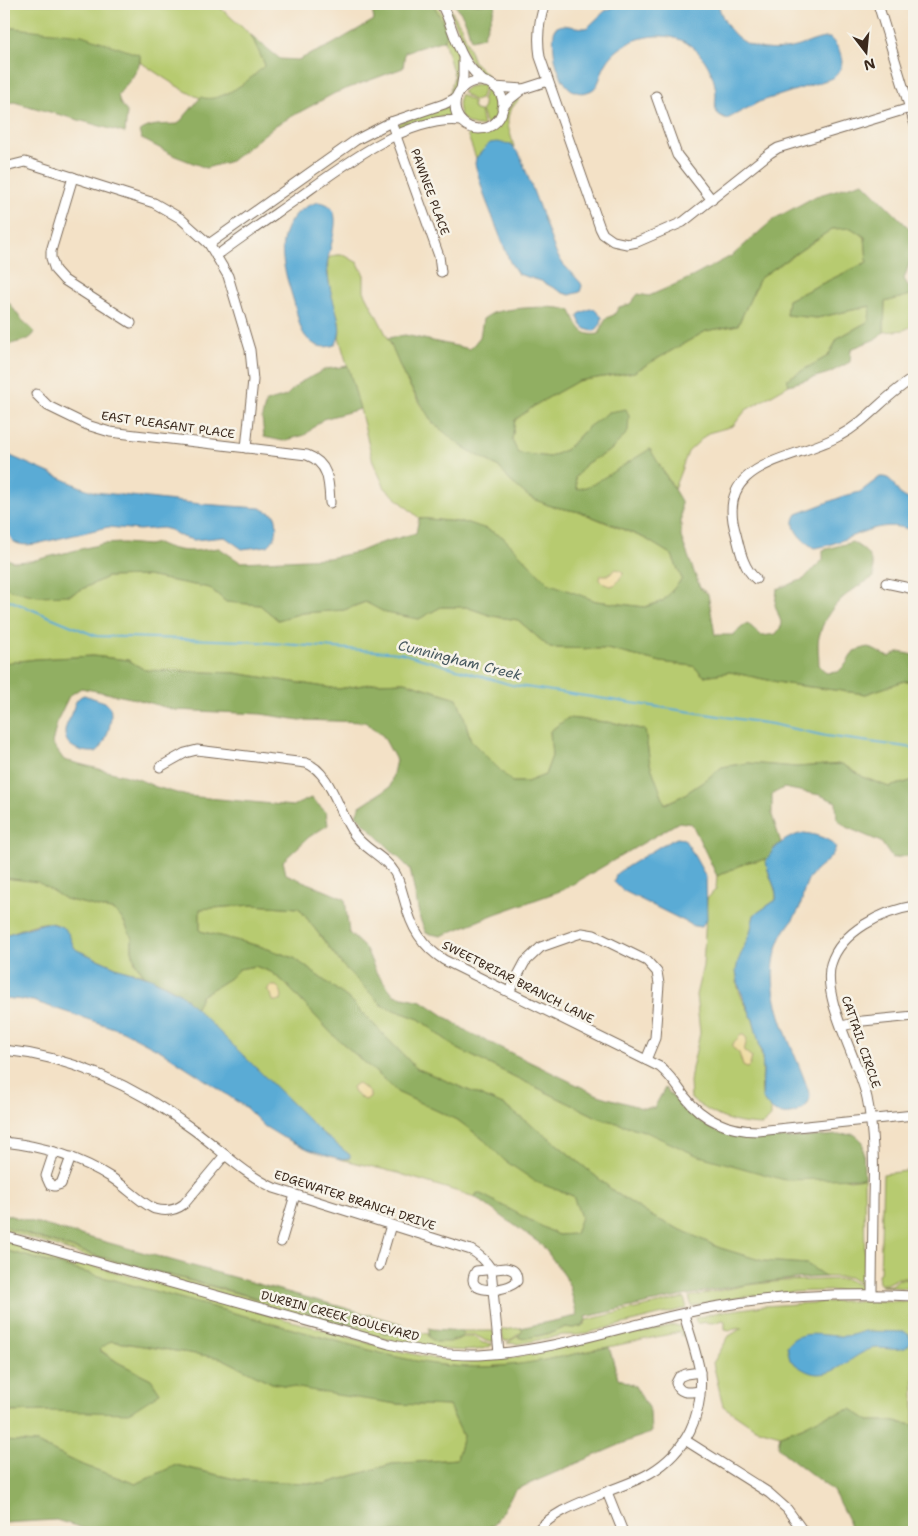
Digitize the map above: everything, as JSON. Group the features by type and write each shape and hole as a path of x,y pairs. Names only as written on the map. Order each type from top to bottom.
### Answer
{"street":[{"path":"441,4 449,18 463,56 473,71 484,82 494,87 524,89"},
{"path":"545,4 539,25 540,57 600,228 608,238 619,244 634,243 683,222 778,148 910,108"},
{"path":"878,4 914,122"},
{"path":"462,121 455,108 463,77 463,56"},
{"path":"216,256 340,168 376,145 396,135 439,121 462,121 475,128 486,128 497,120 502,108 509,100 524,89 548,81"},
{"path":"208,244 356,140 391,122 444,104 474,82 484,82"},
{"path":"494,87 501,96 502,108"},
{"path":"656,96 677,155 712,200"},
{"name":"PAWNEE PLACE","path":"391,122 440,256 442,272"},
{"path":"9,166 25,162 154,202 180,218 208,244 228,276 250,350 252,396 246,448"},
{"path":"74,177 52,251 52,265 64,280 131,322"},
{"path":"279,194 288,205"},
{"path":"756,579 747,569 732,520 731,512 734,496 741,482 760,466 819,446 839,437 913,381"},
{"name":"EAST PLEASANT PLACE","path":"36,394 48,406 98,429 110,432 313,457 326,471 330,503"},
{"path":"886,583 914,589"},
{"name":"SWEETBRIAR BRANCH LANE","path":"160,767 185,752 197,750 306,763 316,767 323,776 353,833 395,873 413,927 426,946 444,960 646,1060 667,1073 690,1102 715,1122 734,1129 758,1131 914,1115"},
{"name":"CATTAIL CIRCLE","path":"872,1295 874,1162 870,1120 863,1085 831,997 829,981 831,966 837,951 849,937 870,922 891,912 914,906"},
{"path":"509,992 525,962 541,948 582,933 594,935 647,961 657,972 660,984 654,1038 646,1060"},
{"path":"842,1026 863,1021 914,1016"},
{"name":"EDGEWATER BRANCH DRIVE","path":"4,1050 72,1064 119,1082 165,1108 253,1177 274,1188 471,1250 484,1258 491,1270"},
{"path":"4,1142 24,1144 71,1158 112,1178 153,1208 165,1211 184,1204 226,1155"},
{"path":"54,1152 46,1176 50,1185 62,1184 71,1158"},
{"path":"281,1242 295,1195"},
{"path":"378,1266 391,1225"},
{"name":"DURBIN CREEK BOULEVARD","path":"4,1236 404,1348 457,1355 533,1349 711,1307 759,1300 872,1295 914,1296"},
{"path":"512,1269 517,1274 517,1281 514,1285 494,1289 481,1289 475,1286 472,1276 476,1271 512,1269"},
{"path":"491,1270 499,1353"},
{"path":"536,1532 545,1522 564,1509 654,1471 670,1458 685,1440 697,1413 700,1372 684,1314"},
{"path":"700,1372 679,1377 676,1383 679,1390 683,1392 700,1391"},
{"path":"685,1440 769,1493 787,1509 803,1531"},
{"path":"607,1492 623,1532"}],"green space":[{"path":"4,4 216,4 251,35 265,65 238,88 213,99 205,99 182,89 140,62 140,55 56,33 4,27"},
{"path":"371,4 433,4 443,22 447,35 444,40 405,52 403,68 335,93 276,125 231,161 206,168 175,156 142,139 139,132 143,129 157,125 178,124 201,97 217,97 226,94 260,70 265,65 251,35 280,59 298,60 331,45 374,20"},
{"path":"433,4 436,4 442,13 454,38 458,52 460,79 456,90 448,99 454,76 444,40 447,35"},
{"path":"446,4 461,26 474,62 486,74 487,79 483,77 467,56 458,28"},
{"path":"453,4 496,4 483,37 471,40 465,20"},
{"path":"4,27 82,35 140,55 136,72 118,95 120,103 127,112 125,133 14,102 4,104"},
{"path":"485,85 480,99 474,101 462,92 468,87"},
{"path":"487,86 497,95 500,106 496,116 486,125 481,111 484,107 482,100"},
{"path":"461,94 473,102 475,110 480,111 483,126 470,124 462,117 458,106"},
{"path":"517,99 519,100 513,106 508,117 514,147 510,144 486,147 476,158 466,131 456,122 479,136 491,132"},
{"path":"452,105 454,117 442,117 405,129 398,127 399,123"},
{"path":"863,182 910,229 914,250 904,279 909,287 914,285 914,294 885,302 884,332 878,338 851,349 850,362 829,373 789,385 787,379 828,356 838,338 869,321 870,306 817,318 786,315 788,300 867,262 865,237 851,228 832,229 760,278 738,325 706,331 634,372 578,381 537,404 515,420 512,440 518,453 550,457 567,449 588,427 609,412 626,409 629,416 628,432 611,450 587,463 575,478 577,489 590,486 650,449 681,501 681,537 700,588 708,594 715,635 733,635 747,623 762,636 776,634 782,625 775,605 777,589 804,579 823,560 823,550 852,542 857,545 869,556 874,577 847,594 827,616 818,640 819,665 826,673 838,672 846,664 854,651 868,647 889,657 899,652 914,655 914,682 904,681 866,694 787,684 730,672 704,676 693,666 661,662 607,649 550,648 518,620 492,616 466,607 441,607 419,619 386,613 365,602 344,610 302,613 278,620 260,605 226,602 210,588 147,576 107,577 70,595 37,596 10,590 4,585 4,556 13,562 31,561 102,544 148,545 158,543 181,550 195,551 219,548 240,562 329,558 358,552 377,544 416,533 419,518 468,523 487,529 503,537 548,583 596,601 645,607 663,601 682,579 672,555 646,539 616,526 580,512 550,506 529,497 510,481 499,467 461,446 432,422 404,376 388,338 405,335 470,349 480,337 483,319 490,314 533,307 571,311 580,329 588,334 599,334 606,318 614,315 619,307 630,304 638,294 649,296 692,277 733,255 774,219 816,196"},
{"path":"851,228 865,237 867,262 788,300 786,315 817,318 871,306 869,321 838,338 828,356 788,379 789,385 746,410 733,426 708,433 688,452 674,489 659,464 577,490 575,478 587,463 611,450 588,427 567,449 550,457 518,453 512,440 515,420 537,404 578,381 634,372 706,331 738,325 760,278 832,229"},
{"path":"344,255 358,263 364,275 364,291 392,346 404,376 421,406 461,446 499,467 510,481 550,506 580,512 646,539 672,555 682,579 663,601 645,607 596,601 548,584 503,537 468,523 419,518 385,488 373,462 339,337 339,322 328,278 328,258"},
{"path":"914,294 914,325 904,330 884,332 885,302"},
{"path":"4,296 21,319 35,332 29,339 11,344 4,349"},
{"path":"348,366 360,409 323,419 305,435 283,441 264,437 262,417 266,402 286,396 299,383 326,369"},
{"path":"147,576 210,588 226,602 260,605 278,620 302,613 344,610 366,602 386,613 419,619 441,607 466,607 492,616 518,620 550,648 607,649 661,662 693,666 704,676 730,672 787,684 866,694 904,681 914,682 914,780 889,787 865,778 842,764 796,767 747,763 722,767 682,796 664,804 650,764 645,730 615,723 568,718 550,731 552,756 545,775 527,782 512,782 471,741 457,698 405,682 376,683 338,689 235,673 145,670 128,660 93,656 4,663 4,585 10,590 70,595 107,577"},
{"path":"93,656 128,660 145,670 235,673 338,689 376,683 405,682 457,698 471,741 512,782 527,782 545,775 552,756 550,731 568,718 615,723 645,730 650,764 665,804 682,796 722,767 748,763 796,767 842,764 865,778 889,787 914,780 914,855 892,858 881,842 846,827 837,819 836,802 820,795 784,788 772,794 772,815 781,843 774,848 768,859 748,862 717,876 692,824 679,822 563,890 495,914 441,936 426,933 420,919 410,869 356,815 360,806 390,787 396,760 383,736 365,722 300,720 261,714 175,710 136,699 81,688 69,696 58,719 52,743 64,760 138,779 156,787 187,796 293,806 311,798 326,812 328,825 309,837 283,861 286,874 345,899 349,933 366,949 376,972 394,995 422,1001 468,1032 598,1095 642,1108 654,1108 665,1088 697,1119 712,1129 733,1136 767,1138 854,1134 863,1142 864,1178 785,1180 696,1155 644,1131 597,1117 458,1049 419,1019 383,1006 344,967 299,908 252,905 200,909 200,931 259,946 294,958 349,999 416,1068 503,1105 547,1136 616,1193 653,1217 720,1248 763,1261 807,1264 826,1277 735,1286 585,1317 586,1320 582,1326 565,1327 555,1332 523,1339 518,1336 523,1331 520,1328 577,1316 570,1287 565,1276 542,1245 475,1197 477,1193 483,1195 558,1235 575,1234 581,1217 573,1196 536,1182 504,1160 484,1140 459,1121 397,1092 332,1034 284,982 271,972 255,966 239,969 230,978 201,996 195,1010 181,994 144,975 136,963 132,950 132,938 123,920 115,911 65,899 38,882 4,878 4,663"},
{"path":"768,859 767,864 776,900 754,915 749,938 737,970 739,991 753,1020 759,1044 763,1065 763,1097 771,1108 771,1117 763,1125 733,1121 708,1111 691,1099 690,1082 700,1033 696,995 703,966 707,899 716,889 717,876 748,862"},
{"path":"4,878 38,881 65,899 115,911 123,920 132,938 135,963 144,975 118,968 77,950 65,930 51,923 35,925 4,935"},
{"path":"252,905 299,908 344,967 383,1006 419,1019 458,1049 597,1117 644,1131 850,1180 864,1178 865,1282 863,1284 859,1283 849,1277 826,1277 807,1264 763,1261 720,1248 653,1217 616,1193 547,1136 503,1105 416,1068 349,999 294,958 259,946 200,931 200,909"},
{"path":"255,966 271,972 284,982 332,1034 397,1092 459,1121 484,1140 504,1160 536,1181 573,1196 581,1217 575,1234 558,1235 477,1193 475,1197 394,1172 340,1159 349,1159 195,1010 201,996 230,978 239,969"},
{"path":"914,1170 914,1278 898,1278 886,1284 879,1284 883,1174"},
{"path":"4,1214 403,1324 403,1332 401,1335 392,1335 370,1325 363,1327 340,1322 250,1296 97,1256 11,1229 4,1225"},
{"path":"4,1225 34,1237 97,1256 363,1327 370,1325 383,1333 401,1335 403,1330 455,1341 462,1337 474,1337 483,1343 493,1344 486,1348 462,1351 397,1342 92,1258 13,1233 4,1229"},
{"path":"4,1241 386,1348 436,1359 511,1358 620,1333 639,1333 675,1325 683,1328 686,1335 682,1336 680,1332 527,1364 472,1368 422,1363 4,1250"},
{"path":"4,1250 380,1353 425,1363 459,1367 506,1366 609,1347 618,1378 635,1386 650,1411 651,1433 515,1490 494,1525 478,1532 96,1532 56,1520 4,1523 4,1441 37,1443 80,1464 136,1484 176,1465 239,1480 325,1484 392,1464 457,1459 463,1436 449,1406 397,1404 272,1383 221,1358 111,1341 99,1350 119,1363 151,1379 160,1393 129,1413 4,1412"},
{"path":"846,1279 859,1285 868,1286 854,1291 810,1291 759,1295 692,1306 689,1297 747,1285 783,1281"},
{"path":"899,1279 914,1280 914,1289 881,1286 892,1285"},
{"path":"684,1298 687,1308 579,1335 563,1335 518,1344 507,1343 518,1336 519,1338 539,1336 565,1327 573,1328 585,1324 586,1320"},
{"path":"843,1301 914,1301 914,1425 888,1421 869,1421 851,1409 780,1435 755,1428 723,1406 713,1363 729,1336 742,1328 725,1329 725,1321 722,1320 715,1323 697,1324 695,1318 719,1312 763,1306"},
{"path":"429,1328 463,1331 462,1337 450,1342 435,1342 429,1337"},
{"path":"520,1328 523,1331 512,1339 504,1341 501,1330"},
{"path":"463,1331 494,1331 494,1341 486,1341 475,1335 462,1335"},
{"path":"111,1341 221,1358 272,1383 397,1404 449,1406 463,1436 457,1459 392,1464 325,1484 239,1480 176,1465 136,1484 80,1464 37,1443 4,1441 4,1412 48,1411 160,1393 151,1379 119,1363 99,1349"},
{"path":"851,1409 869,1421 888,1421 914,1425 914,1532 852,1532 833,1491 784,1453 778,1446 780,1435 820,1418"}],"sand":[{"path":"616,569 622,571 623,574 616,584 611,586 604,584 600,580 601,575 609,575"},
{"path":"271,986 276,986 279,989 282,994 281,1001 273,1001 271,994 267,990"},
{"path":"741,1035 744,1035 747,1039 744,1051 752,1057 747,1068 743,1066 739,1053 732,1047"},
{"path":"357,1083 370,1093 370,1098 364,1100 354,1093 352,1087"}],"water":[{"path":"620,4 718,4 729,28 746,43 769,49 782,49 830,38 838,48 842,58 841,68 833,78 759,102 727,119 717,113 713,78 702,56 683,41 662,36 651,36 630,43 612,55 604,67 595,88 581,93 572,90 565,83 559,72 554,48 555,28 562,25 588,27 605,11"},
{"path":"490,143 510,144 520,155 556,253 563,264 581,283 580,292 570,295 563,293 541,281 518,274 510,262 484,195 475,164 476,158"},
{"path":"318,202 328,205 333,211 335,219 327,269 340,327 335,345 325,347 319,346 306,338 301,329 285,270 282,248 287,228 293,218 304,208"},
{"path":"594,309 602,317 601,324 595,331 584,327 578,317 579,314"},
{"path":"4,453 95,492 201,504 260,508 275,515 277,528 275,535 268,546 242,549 225,537 194,540 162,528 139,530 108,527 36,544 18,544 13,541 9,534 4,512"},
{"path":"880,477 888,478 900,494 914,502 914,531 888,526 814,548 798,534 794,524 797,514 860,492"},
{"path":"84,695 105,702 110,708 111,719 108,732 103,745 96,752 86,752 71,746 66,738 67,723 75,703"},
{"path":"804,833 822,837 836,847 834,853 807,882 800,907 780,940 774,960 773,980 781,1020 810,1096 808,1103 801,1110 783,1114 769,1107 762,1098 762,1054 753,1020 739,987 736,971 738,961 750,933 754,915 776,900 766,861 782,842"},
{"path":"677,838 684,839 706,877 707,919 701,927 694,926 622,890 614,882 616,874 620,871"},
{"path":"45,923 57,925 64,929 77,950 118,968 151,978 181,994 321,1132 350,1155 350,1158 340,1159 310,1150 282,1137 264,1126 245,1107 195,1073 161,1051 123,1031 33,1001 4,998 4,935"},
{"path":"864,1331 905,1332 909,1335 911,1342 908,1346 898,1349 871,1349 839,1368 826,1373 810,1373 790,1360 787,1346 798,1337 813,1334 847,1336"}],"waterway":[{"name":"Cunningham Creek","path":"4,598 96,636 244,641 401,653 512,685 772,724 826,736 914,748"}]}
